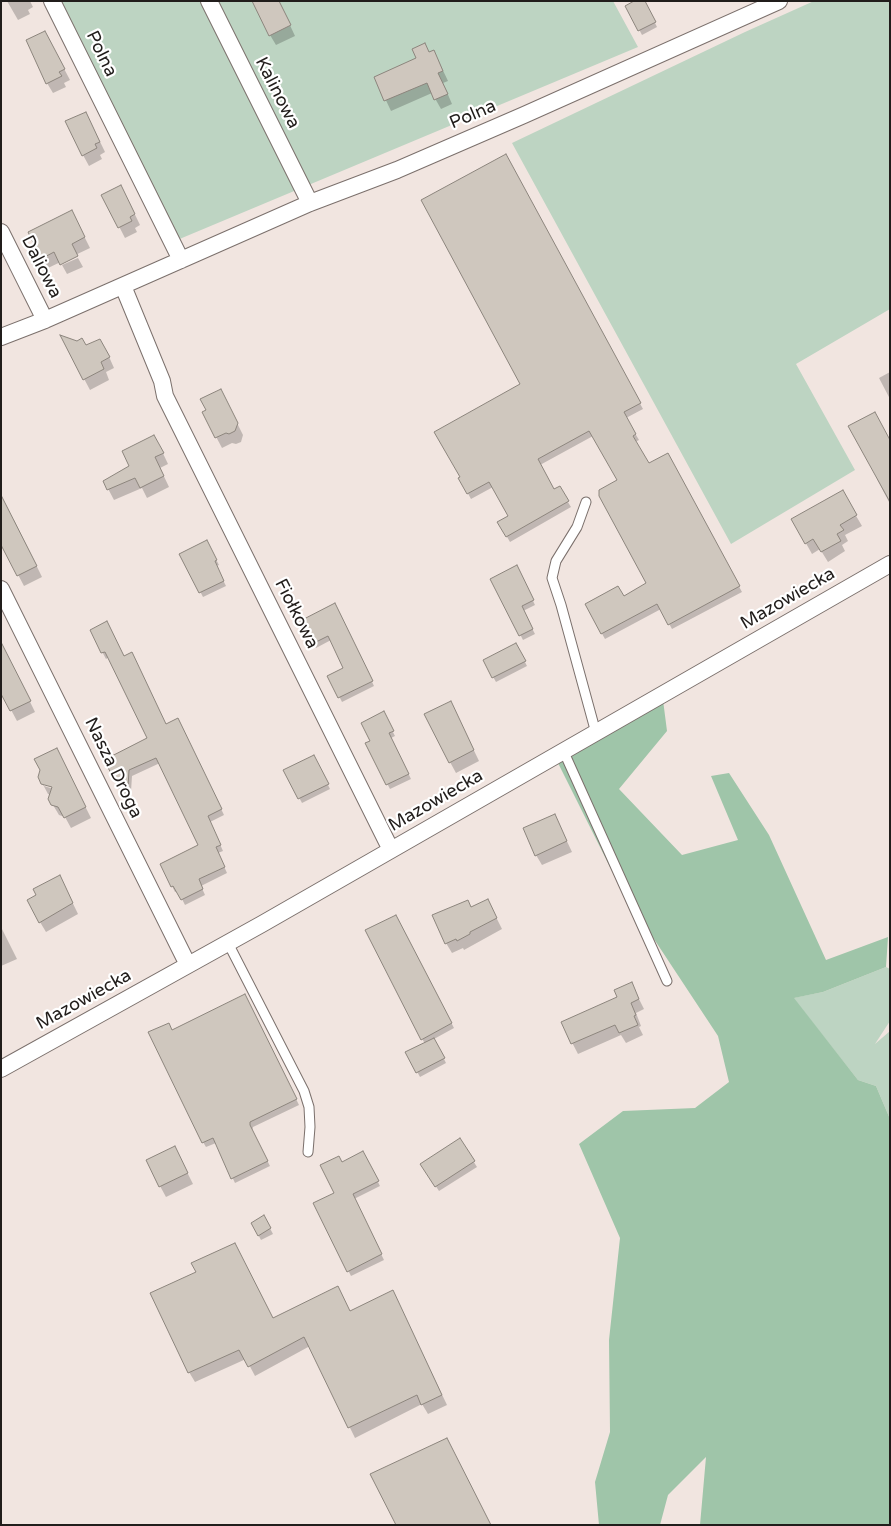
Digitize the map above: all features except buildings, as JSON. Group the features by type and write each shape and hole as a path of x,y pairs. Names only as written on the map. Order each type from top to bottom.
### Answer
{"street":[{"name":"Polna","path":"52,1 181,260"},
{"name":"Kalinowa","path":"209,1 310,203"},
{"name":"Polna","path":"1,337 45,320 310,203 397,170 779,1"},
{"name":"Daliowa","path":"1,232 45,320"},
{"name":"Fiołkowa","path":"122,286 162,381 165,396 392,850"},
{"name":"Mazowiecka","path":"1,1069 392,850 563,750 890,564"},
{"name":"Nasza Droga","path":"1,589 188,965"}],"lane":[{"path":"586,502 577,527 556,561 552,578 596,732"},
{"path":"563,750 667,981"},
{"path":"228,943 304,1090 309,1107 308,1152"}],"green space":[{"path":"50,1 613,1 638,47 170,243"},
{"path":"814,1 890,1 890,309 796,364 855,470 731,544 512,143"},
{"path":"663,700 667,731 619,789 682,855 738,840 711,776 729,773 769,835 826,960 888,937 886,967 823,992 794,998 858,1080 876,1086 890,1119 890,1525 700,1525 706,1457 668,1495 660,1525 599,1525 595,1482 610,1432 609,1340 620,1238 579,1144 623,1111 695,1108 729,1082 718,1036 621,889 557,761"},
{"path":"886,967 890,969 890,1021 875,1044 890,1031 890,1119 876,1086 858,1080 793,998 823,992"}]}
